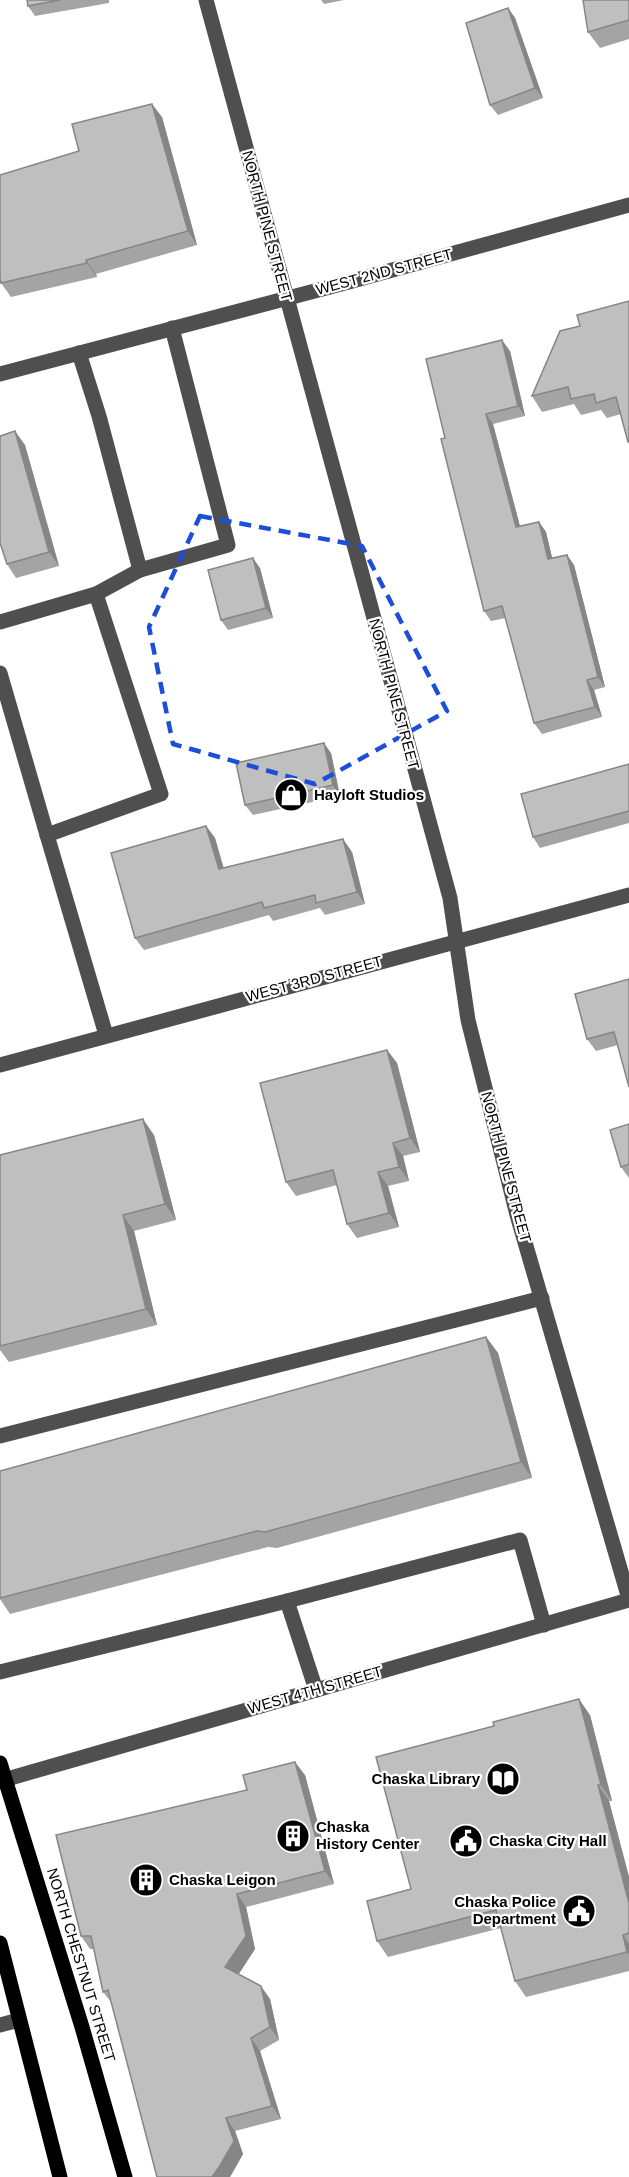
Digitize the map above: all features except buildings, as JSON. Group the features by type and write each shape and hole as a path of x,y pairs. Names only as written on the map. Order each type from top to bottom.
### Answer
{"main road":[{"name":"NORTH CHESTNUT STREET","path":"0,1763 2,1780 82,2027 125,2177"},
{"path":"0,1943 60,2177"}],"street":[{"name":"NORTH PINE STREET","path":"206,0 450,898 468,1020 518,1215 629,1600"},
{"name":"WEST 2ND STREET","path":"0,374 628,208"},
{"path":"0,622 96,594 140,570 228,545 172,328"},
{"path":"79,353 99,416 140,570"},
{"path":"47,835 161,794 96,594"},
{"path":"0,673 106,1035"},
{"name":"WEST 3RD STREET","path":"0,1065 629,895"},
{"path":"0,1437 542,1298"},
{"path":"0,1672 520,1540 544,1625"},
{"name":"WEST 4TH STREET","path":"2,1780 629,1600"},
{"path":"287,1601 316,1690"},
{"path":"0,2025 19,2020"}],"highlighted area":[{"path":"200,516 362,546 447,711 315,784 173,744 149,627"}],"place":[{"name":"Hayloft Studios","path":"291,795"},
{"name":"Chaska Library","path":"503,1779"},
{"name":"Chaska History Center","path":"293,1836"},
{"name":"Chaska City Hall","path":"466,1841"},
{"name":"Chaska Leigon","path":"146,1880"},
{"name":"Chaska Police Department","path":"579,1911"}]}
